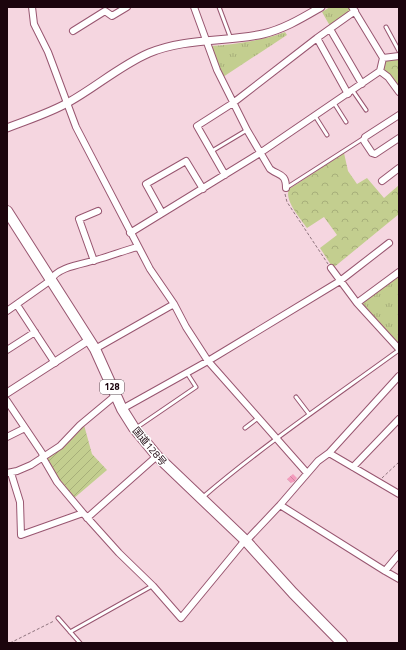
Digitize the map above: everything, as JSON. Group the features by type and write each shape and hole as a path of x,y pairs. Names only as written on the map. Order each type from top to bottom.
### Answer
{"highway":[{"name":"国道128号","path":"7,211 10,222 51,280 92,344 122,409 134,429 157,456 246,541 341,642"}],"street":[{"path":"32,7 34,24 48,52 76,127 109,189 137,247 174,304 186,327 208,361 307,473"},
{"path":"73,31 105,11 112,16 127,7"},
{"path":"194,7 217,70 233,103 270,169 274,172 280,173 285,179 286,188"},
{"path":"7,128 67,103 150,53 178,45 206,40 231,39 263,34 292,24 321,7"},
{"path":"130,233 203,189 260,153 380,72 383,58 353,9 330,29 233,103 197,126 225,175"},
{"path":"330,29 362,84"},
{"path":"317,38 351,92"},
{"path":"383,58 399,56"},
{"path":"380,72 388,77 399,92"},
{"path":"399,115 365,137 364,141 372,153 375,154 399,138"},
{"path":"162,214 146,184 186,161 203,189"},
{"path":"382,181 399,168"},
{"path":"94,260 79,219 98,211"},
{"path":"122,409 208,361 340,281 389,243"},
{"path":"7,311 51,280 53,276 60,271 75,265 137,247"},
{"path":"331,268 357,303 399,349"},
{"path":"357,303 399,272"},
{"path":"7,393 55,363 174,304"},
{"path":"17,305 55,363"},
{"path":"7,350 35,332"},
{"path":"7,401 42,453 43,458 57,482 82,513 119,553 153,586 181,618 242,544 280,505 318,461 329,453 399,376"},
{"path":"82,513 21,535 20,502 9,473 31,465 60,446 80,425 116,395"},
{"path":"353,467 399,419"},
{"path":"7,437 25,428"},
{"path":"329,453 399,494"},
{"path":"88,518 157,456"},
{"path":"280,505 399,579"},
{"path":"385,571 399,554"}],"lane":[{"path":"219,7 231,39"},
{"path":"386,27 399,51"},
{"path":"351,92 366,110"},
{"path":"334,103 346,122"},
{"path":"315,116 327,135"},
{"path":"212,151 247,130"},
{"path":"286,188 365,137"},
{"path":"201,498 239,466 399,349"},
{"path":"134,429 196,387 187,373"},
{"path":"296,397 309,414"},
{"path":"245,428 259,417"},
{"path":"70,632 153,586"},
{"path":"58,618 80,643"}],"path":[{"path":"286,188 285,194 287,202 331,268"},
{"path":"378,482 399,462"},
{"path":"10,643 58,618"}],"green space":[{"path":"330,7 350,7 352,10 330,26 322,12"},
{"path":"285,32 287,35 223,77 210,46 248,42"},
{"path":"399,57 399,88 393,78 382,70 384,61"},
{"path":"344,153 348,171 357,184 367,178 384,198 399,185 399,214 333,268 320,248 337,235 324,217 307,228 291,204 288,193 289,189"},
{"path":"399,274 399,346 361,303"},
{"path":"84,425 92,454 107,470 73,499 58,481 46,459"}],"building":[{"path":"293,474 297,478 291,483 287,479"}]}
